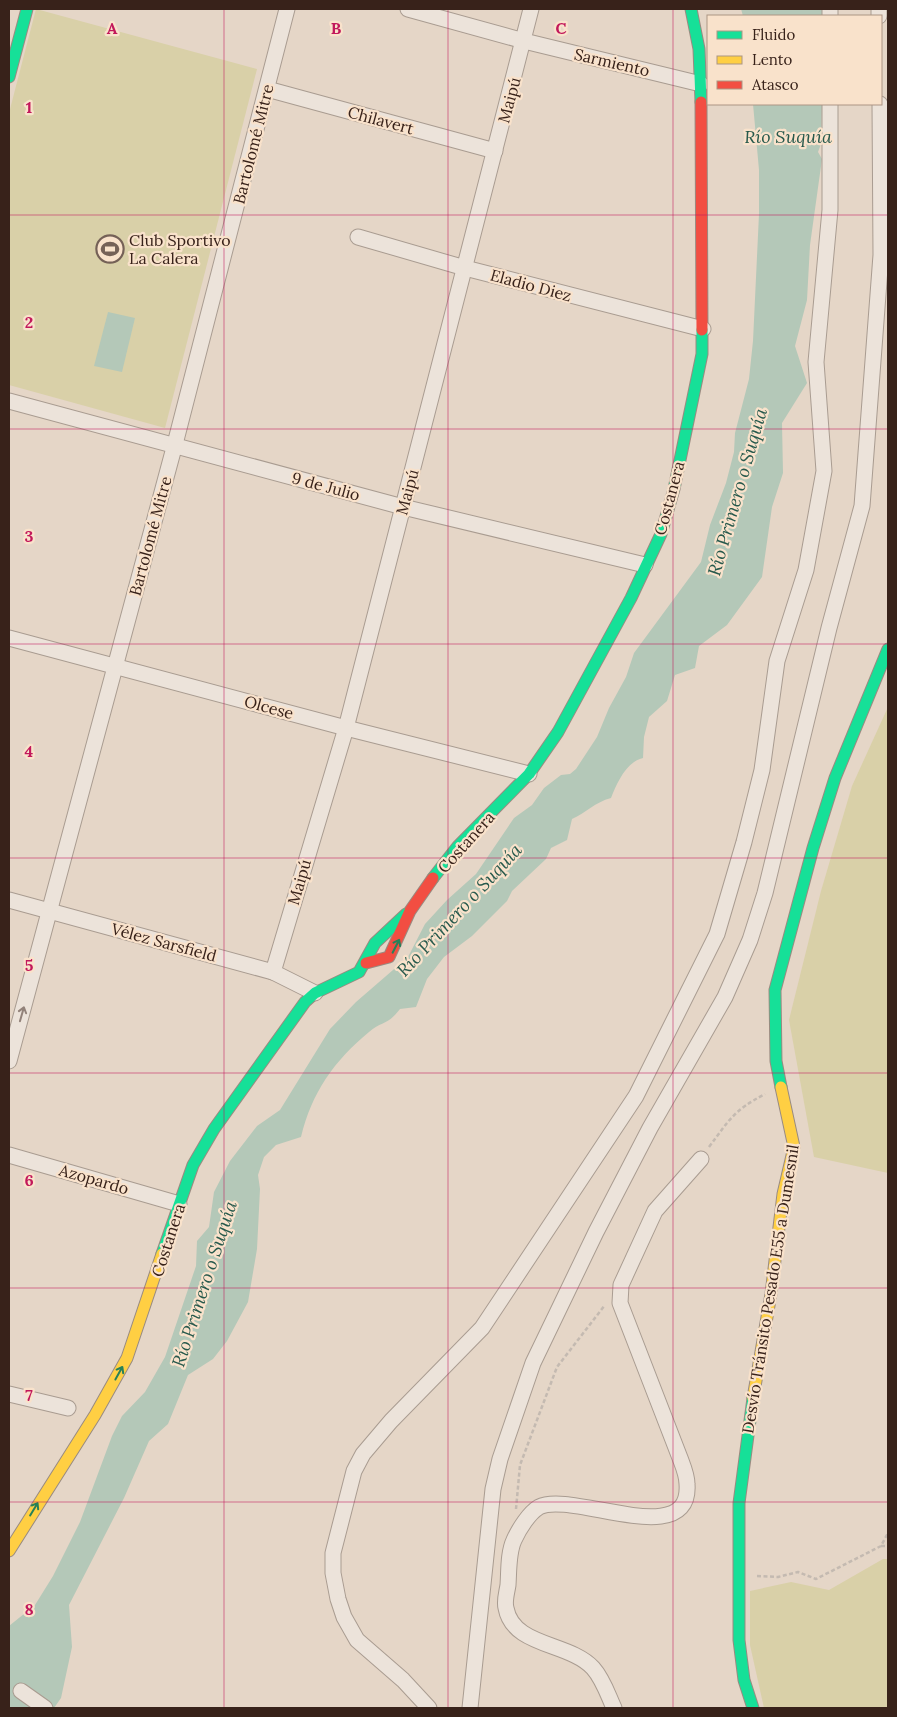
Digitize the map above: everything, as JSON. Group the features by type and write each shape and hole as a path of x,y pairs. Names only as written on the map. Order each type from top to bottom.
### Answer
{"street":[{"path":"9,77 27,9"},
{"name":"Bartolomé Mitre","path":"9,1061 51,912 175,444 287,9"},
{"name":"Sarmiento","path":"408,9 524,41 701,84"},
{"name":"Maipú","path":"273,972 346,728 531,9"},
{"name":"Costanera","path":"9,1551 120,1372 134,1342 193,1165 214,1129 298,1011 315,993 346,980 359,972 366,963 375,943 410,911 458,846 529,774 558,732 631,598 661,534 674,488 702,354 701,84 699,49 691,9"},
{"name":"Chilavert","path":"267,89 495,151"},
{"path":"429,1708 403,1680 358,1640 344,1617 338,1599 333,1573 333,1553 354,1471 363,1454 391,1421 482,1328 636,1096 718,934 762,770 777,661 806,570 824,471 816,362 830,210 830,105"},
{"path":"470,1708 493,1490 500,1459 533,1363 596,1232 650,1128 725,998 750,940 765,893 829,628 862,506 881,255 880,105"},
{"name":"Eladio Diez","path":"358,237 465,268 703,329"},
{"name":"9 de Julio","path":"9,400 403,507 645,565"},
{"name":"Olcese","path":"9,638 346,728 529,774"},
{"name":"Desvío Tránsito Pesado E55 a Dumesnil","path":"753,1708 741,1663 738,1574 739,1503 746,1441 771,1294 783,1194 794,1147 788,1111 780,1086 776,1061 774,1005 781,967 835,778 888,649"},
{"name":"Vélez Sarsfield","path":"9,900 273,972 315,993"},
{"name":"Costanera","path":"366,963 389,957 398,943 410,911"},
{"name":"Azopardo","path":"9,1155 179,1204"},
{"path":"614,1708 604,1686 592,1667 571,1653 527,1636 512,1624 505,1606 514,1540 524,1522 539,1507 560,1503 634,1515 668,1516 679,1510 685,1500 687,1484 680,1458 620,1303 622,1285 655,1211 701,1159"},
{"path":"9,1394 68,1408"},
{"path":"20,1691 45,1708"}],"path":[{"path":"701,1159 728,1119 742,1107 780,1086"},
{"path":"516,1512 520,1465 557,1367 622,1285"},
{"path":"881,1546 888,1533"},
{"path":"738,1574 778,1577 798,1572 816,1579 881,1546 888,1546"}],"shaded area":[{"name":"Club Sportivo La Calera","path":"36,9 257,69 165,428 9,385 9,113"},
{"path":"888,707 888,1173 814,1157 789,1020 821,891 852,786"},
{"path":"883,1559 888,1559 888,1708 764,1708 750,1645 750,1591 791,1582 829,1590"}],"water":[{"path":"741,9 823,9 823,15 743,15"},
{"name":"Río Suquía","path":"753,105 822,105 821,144 818,152 822,159 810,245 807,300 795,346 807,383 782,423 783,473 772,507 762,577 727,625 699,646 695,668 675,675 667,701 649,717 644,737 643,758 627,768 611,798 600,802 572,819 567,840 551,848 546,859 512,891 507,901 472,936 444,957 427,979 416,1007 400,1009 392,1018 374,1029 345,1054 326,1078 318,1092 311,1106 301,1137 276,1145 264,1157 258,1175 260,1189 257,1249 248,1302 227,1341 213,1359 188,1375 168,1424 149,1441 124,1498 69,1605 72,1647 61,1698 54,1708 9,1708 9,1626 35,1605 53,1576 80,1522 112,1436 122,1416 145,1392 165,1357 196,1266 197,1241 209,1227 214,1192 230,1161 257,1126 280,1110 330,1029 356,1002 408,957 425,924 447,900 476,874 514,818 532,805 544,788 561,775 570,774 576,769 597,737 609,708 626,677 634,653 701,562 710,525 726,483 734,452 735,433 749,379 753,341 759,214 759,170"},
{"path":"108,312 135,318 122,372 94,366"}],"traffic: fast":[{"path":"9,77 27,9"},
{"path":"691,9 699,49 701,102"},
{"path":"433,878 458,846 529,774 558,732 631,598 661,534 674,489 702,354 702,330"},
{"path":"781,1087 776,1061 775,990 813,848 835,778 888,649"},
{"path":"162,1254 193,1165 214,1129 305,1002 315,993 359,972 375,943 406,914"},
{"path":"753,1398 739,1503 739,1640 744,1680 753,1708"}],"traffic: slow":[{"path":"753,1398 771,1294 783,1194 794,1147 781,1087"},
{"path":"9,1551 95,1415 127,1358 162,1254"}],"traffic: jam":[{"path":"701,102 702,330"},
{"path":"366,963 389,957 410,911 433,878"}],"place":[{"name":"Club Sportivo La Calera","path":"110,249"}],"water label":[{"name":"Río Primero o Suquía","path":"737,492"},
{"name":"Río Primero o Suquía","path":"459,910"},
{"name":"Río Primero o Suquía","path":"204,1284"}]}
